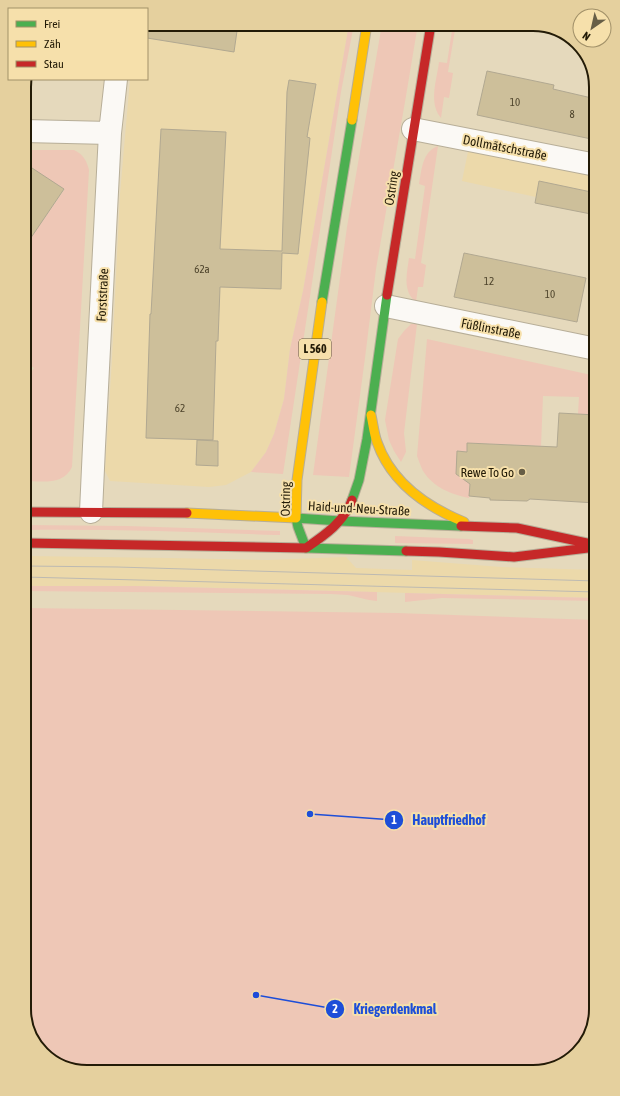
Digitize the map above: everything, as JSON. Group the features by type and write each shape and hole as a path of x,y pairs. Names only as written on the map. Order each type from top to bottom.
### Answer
{"main road":[{"name":"Ostring","path":"366,31 318,327 297,480 296,518 306,548 325,535 340,521 350,505 358,482 371,415 413,129 430,31"},
{"path":"371,415 378,447 386,462 409,489 435,508 458,520 477,527"},
{"name":"Haid-und-Neu-Straße","path":"31,512 245,515 340,521 517,528 589,544"},
{"name":"Haid-und-Neu-Straße","path":"31,543 306,548 439,552 514,557 589,547"}],"street":[{"name":"Forststraße","path":"91,512 110,132 116,80"},
{"name":"Dollmätschstraße","path":"413,129 589,164"},
{"path":"31,131 110,132"},
{"name":"Füßlinstraße","path":"386,306 589,348"}],"shaded area":[{"path":"148,31 348,31 303,291 290,349 284,399 274,434 266,452 251,472 226,485 209,487 110,481 105,471 120,194 130,80 148,80"},
{"path":"348,31 353,31 341,92 283,474 251,472 266,452 274,434 284,399 290,349 303,291"},
{"path":"381,31 417,31 376,269 349,477 313,475 347,227"},
{"path":"452,31 455,31 448,72 453,73 449,98 444,97 441,118 435,105 434,91 439,62 447,63"},
{"path":"438,146 421,263 426,265 423,287 418,287 416,302 409,293 406,282 409,258 415,259 425,186 419,184 422,167 426,157 429,152"},
{"path":"469,147 589,173 589,214 535,203 536,197 462,181"},
{"path":"31,150 74,150 84,158 89,170 72,467 68,473 58,480 45,482 31,481 31,372 34,368 31,366 31,238 64,190 32,168 31,169"},
{"path":"411,324 417,324 404,433 406,452 401,462 389,440 385,420 398,339"},
{"path":"427,339 589,374 589,415 578,414 579,397 543,396 541,446 472,443 469,498 449,492 432,482 423,471 417,456"},
{"path":"31,525 127,526 280,531 280,535 118,530 31,530"},
{"path":"395,536 469,539 473,540 473,544 395,543"},
{"path":"31,556 267,560 346,557 356,568 412,570 412,560 501,567 589,570 589,598 135,586 31,586"},
{"path":"31,586 135,586 377,592 377,601 348,595 31,591"},
{"path":"405,593 589,598 589,601 442,598 405,602"},
{"path":"31,608 397,613 589,620 589,1016 582,1037 564,1056 551,1062 533,1065 83,1065 69,1062 56,1056 40,1040 34,1027 31,1009"}],"building":[{"path":"148,31 237,31 234,52 148,38"},
{"path":"487,71 554,85 553,89 589,97 589,139 477,115"},
{"path":"289,80 316,84 307,137 310,138 298,254 282,253 281,289 220,287 218,341 216,341 213,440 146,438 150,314 161,129 226,132 220,249 282,251 287,92"},
{"path":"32,168 64,189 31,238"},
{"path":"539,181 589,192 589,214 535,203"},
{"path":"464,253 586,278 577,322 454,297"},
{"path":"559,413 589,415 589,503 530,499 527,501 490,500 490,498 469,496 470,484 456,474 457,451 467,452 467,443 557,447"},
{"path":"197,440 218,441 218,466 196,465"}],"tram line":[{"path":"31,566 117,567 589,581"},
{"path":"31,577 589,592"}],"traffic: fast":[{"path":"322,302 352,120"},
{"path":"352,500 359,480 367,439 387,295"},
{"path":"406,551 306,548 296,518 461,526"}],"traffic: slow":[{"path":"352,120 366,31"},
{"path":"187,513 296,518 297,480 322,302"},
{"path":"371,415 376,439 383,456 401,481 424,501 464,522"}],"traffic: jam":[{"path":"387,295 430,31"},
{"path":"31,543 306,548 327,533 339,521 349,508 352,500"},
{"path":"31,512 187,513"},
{"path":"461,526 517,528 589,543"},
{"path":"406,551 514,557 589,548"}],"place":[{"name":"Rewe To Go","path":"522,472"},
{"name":"Hauptfriedhof","path":"310,814"},
{"name":"Kriegerdenkmal","path":"256,995"}]}
